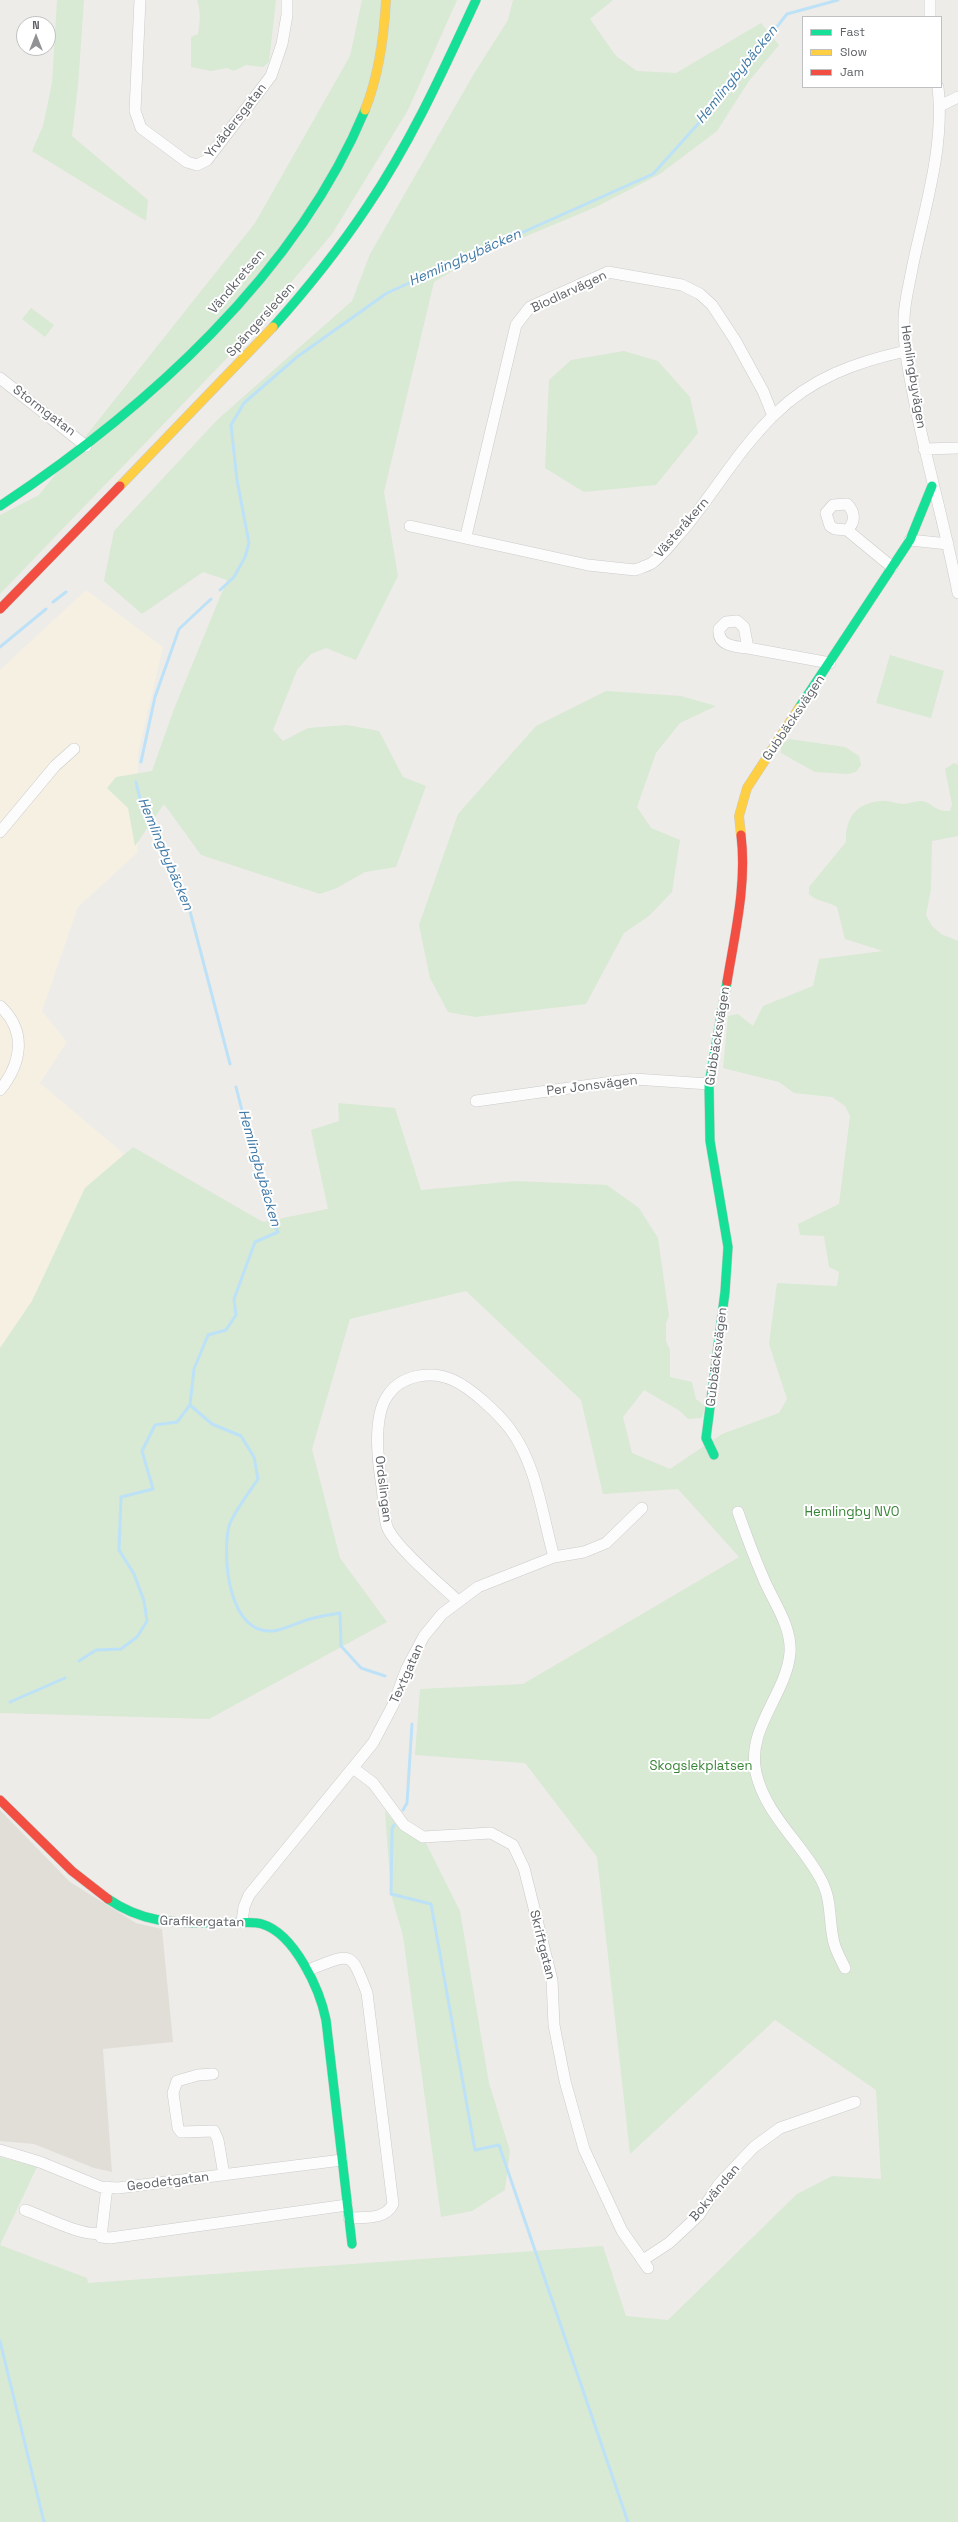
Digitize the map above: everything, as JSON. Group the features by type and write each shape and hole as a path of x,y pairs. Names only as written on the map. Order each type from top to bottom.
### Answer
{"street":[{"name":"Yrvädersgatan","path":"140,0 135,111 141,128 187,162 197,165 207,160 271,76 282,44 287,15 287,0"},
{"name":"Vändkretsen","path":"0,506 33,485 86,446 169,377 249,292 314,208 338,170 361,119 383,44 386,0"},
{"name":"Spängersleden","path":"0,609 249,355 304,292 350,232 396,159 439,79 476,0"},
{"path":"930,0 930,16"},
{"name":"Hemlingbyvägen","path":"938,88 940,106 936,150 906,301 904,320 906,351 924,449 932,486 948,544 958,593"},
{"path":"940,106 958,97"},
{"name":"Biodlarvägen","path":"466,536 516,325 530,307 608,272 674,283 691,289 706,299 735,340 763,391 773,416"},
{"name":"Västeråkern","path":"410,526 466,536 588,564 635,570 641,568 652,563 672,543 773,416 794,397 820,379 846,367 906,351"},
{"name":"Stormgatan","path":"0,378 86,446"},
{"path":"924,449 958,448"},
{"name":"Gubbäcksvägen","path":"714,1455 706,1438 725,1292 728,1247 710,1141 709,1084 740,905 744,859 739,816 741,801 747,788 830,664 910,540 932,486"},
{"path":"847,530 892,567"},
{"path":"910,540 948,544"},
{"name":"Gubbäcksvägen","path":"748,648 830,664"},
{"path":"0,832 55,766 74,749"},
{"path":"0,1006 13,1020 18,1032 20,1045 13,1070 0,1090"},
{"name":"Per Jonsvägen","path":"476,1101 634,1079 709,1084"},
{"name":"Ordslingan","path":"458,1601 397,1542 388,1529 377,1459 379,1420 387,1396 404,1380 430,1374 453,1380 489,1406 510,1428 527,1456 554,1557"},
{"name":"Textgatan","path":"242,1922 244,1907 249,1895 353,1768 376,1736 393,1705 407,1668 424,1636 442,1614 478,1587 554,1557 584,1552 606,1543 642,1508"},
{"path":"738,1512 762,1575 781,1614 790,1651 786,1676 761,1724 754,1752 756,1773 782,1824 819,1875 831,1906 834,1944 845,1968"},
{"name":"Skriftgatan","path":"353,1768 373,1783 404,1825 423,1837 491,1833 513,1845 524,1868 552,1980 554,2025 565,2081 584,2149 622,2231 645,2264"},
{"name":"Grafikergatan","path":"0,1800 46,1847 95,1889 139,1917 156,1921 242,1922 262,1924 275,1930 287,1942 308,1970 321,2000 352,2244"},
{"path":"308,1970 344,1958 352,1959 356,1964 367,1993 394,2204 389,2212 382,2216 349,2218"},
{"path":"214,2074 192,2076 177,2081 174,2093 178,2128 180,2132 214,2131 218,2140 224,2175"},
{"name":"Bokvändan","path":"645,2264 699,2215 719,2184 754,2147 780,2128 855,2102"},
{"name":"Geodetgatan","path":"0,2150 40,2162 100,2187 118,2188 342,2160"},
{"path":"107,2187 101,2237 110,2238 347,2205"},
{"path":"25,2210 51,2219 77,2231 91,2235 101,2233"}],"shaded area":[{"path":"86,590 163,647 138,753 138,852 78,907 42,1011 67,1042 40,1083 124,1154 85,1188 32,1301 0,1348 0,670"},
{"path":"0,1810 70,1882 136,1923 162,1929 173,2042 103,2049 112,2172 94,2168 34,2144 0,2141"}],"green space":[{"path":"57,0 84,0 78,86 72,136 148,200 146,221 32,151 43,126 52,83 54,56 56,56"},
{"path":"197,0 276,0 269,62 263,67 246,65 234,71 227,68 211,71 191,67 191,37 198,34 199,25 200,13"},
{"path":"362,0 457,0 408,110 332,234 228,357 0,594 0,515 39,495 255,223 350,56"},
{"path":"513,0 613,0 590,19 616,56 637,71 676,73 761,23 779,45 749,81 717,131 660,174 596,207 474,258 434,282 384,492 398,576 356,660 326,648 311,654 297,670 273,730 283,741 308,728 347,725 379,731 403,777 426,786 396,867 365,872 337,888 320,894 201,855 164,804 135,846 128,808 107,788 116,777 152,771 174,709 227,580 203,572 142,614 104,581 114,531 217,420 352,301 370,254 475,72 508,20"},
{"path":"31,308 54,325 45,337 22,319"},
{"path":"624,351 658,361 690,397 698,433 656,485 584,492 545,468 549,380 571,360"},
{"path":"890,655 944,671 931,718 876,703"},
{"path":"606,691 681,696 716,706 680,723 656,753 637,807 651,828 680,840 672,892 649,916 624,933 586,1004 475,1017 448,1012 430,978 419,925 458,814 536,726"},
{"path":"789,739 845,747 859,756 861,765 856,772 848,774 815,772 781,753 781,745"},
{"path":"954,763 958,765 958,836 932,841 931,889 926,915 932,926 941,934 958,941 958,2522 0,2522 0,2245 87,2278 88,2283 603,2246 626,2316 668,2320 797,2194 832,2176 881,2179 876,2090 775,2020 630,2154 597,1857 525,1763 415,1755 420,1689 523,1684 739,1557 678,1489 603,1494 581,1400 466,1291 350,1319 312,1449 340,1558 387,1622 209,1719 0,1713 0,1348 32,1301 85,1188 133,1147 263,1222 328,1209 311,1130 339,1121 338,1103 395,1108 421,1190 516,1181 607,1185 639,1208 658,1238 669,1316 666,1323 666,1341 670,1350 670,1377 692,1382 696,1399 705,1406 702,1418 688,1419 680,1411 644,1390 623,1417 632,1453 670,1469 722,1434 779,1413 787,1399 769,1344 777,1283 837,1286 839,1272 829,1267 824,1236 800,1235 798,1224 839,1204 850,1116 845,1106 832,1097 794,1093 779,1082 723,1068 728,1016 738,1014 753,1026 763,1006 813,986 819,959 883,951 845,939 837,907 812,897 809,894 809,887 846,842 846,833 850,819 854,813 865,805 872,802 881,801 903,804 921,801 928,803 937,809 950,811 952,804 945,769"},
{"path":"385,1811 401,1830 425,1841 460,1911 489,2083 510,2151 505,2190 472,2211 441,2217 403,1936 391,1894"},
{"path":"0,2157 37,2167 0,2245"}],"waterway":[{"name":"Hemlingbybäcken","path":"220,590 234,577 245,557 249,543 237,480 231,425 244,403 297,357 387,293 653,174 716,104 787,14 838,0"},
{"path":"53,602 66,592"},
{"name":"Hemlingbybäcken","path":"141,762 155,697 179,629 211,599"},
{"path":"0,647 46,609"},
{"name":"Hemlingbybäcken","path":"136,782 141,803 186,896 230,1064"},
{"name":"Hemlingbybäcken","path":"79,1661 96,1650 121,1649 137,1637 147,1621 144,1601 134,1574 119,1550 121,1497 153,1489 142,1451 155,1425 177,1422 190,1405 194,1369 208,1335 226,1330 236,1315 234,1299 255,1242 278,1232 268,1212 236,1087"},
{"path":"190,1405 212,1424 241,1436 254,1457 258,1479 231,1521 227,1539 228,1573 231,1591 237,1607 246,1620 257,1629 272,1631 305,1620 340,1613 341,1646 361,1668 385,1676"},
{"name":"Hemlingbybäcken","path":"10,1702 65,1678"},
{"path":"403,1810 407,1803 412,1724"},
{"path":"394,1825 392,1829 391,1894 431,1904 475,2150 499,2145 628,2522"},
{"path":"0,2341 44,2522"}],"traffic: fast":[{"path":"273,327 334,253 383,182 426,106 476,0"},
{"path":"0,506 55,468 109,427 161,382 211,334 258,282 300,228 336,170 365,110"},
{"path":"799,708 910,540 932,486"},
{"path":"714,1455 706,1438 725,1292 728,1247 710,1141 709,1084 727,982"},
{"path":"108,1899 123,1908 152,1919 196,1923 250,1922 262,1924 274,1930 285,1939 295,1951 312,1979 326,2020 352,2244"}],"traffic: slow":[{"path":"365,110 374,83 380,56 386,0"},
{"path":"120,486 273,327"},
{"path":"741,835 739,816 747,788 799,708"}],"traffic: jam":[{"path":"0,609 120,486"},
{"path":"727,982 737,927 741,890 741,835"},
{"path":"0,1800 72,1871 108,1899"}],"park label":[{"name":"Hemlingby NVO","path":"852,1512"},
{"name":"Skogslekplatsen","path":"701,1766"}]}
